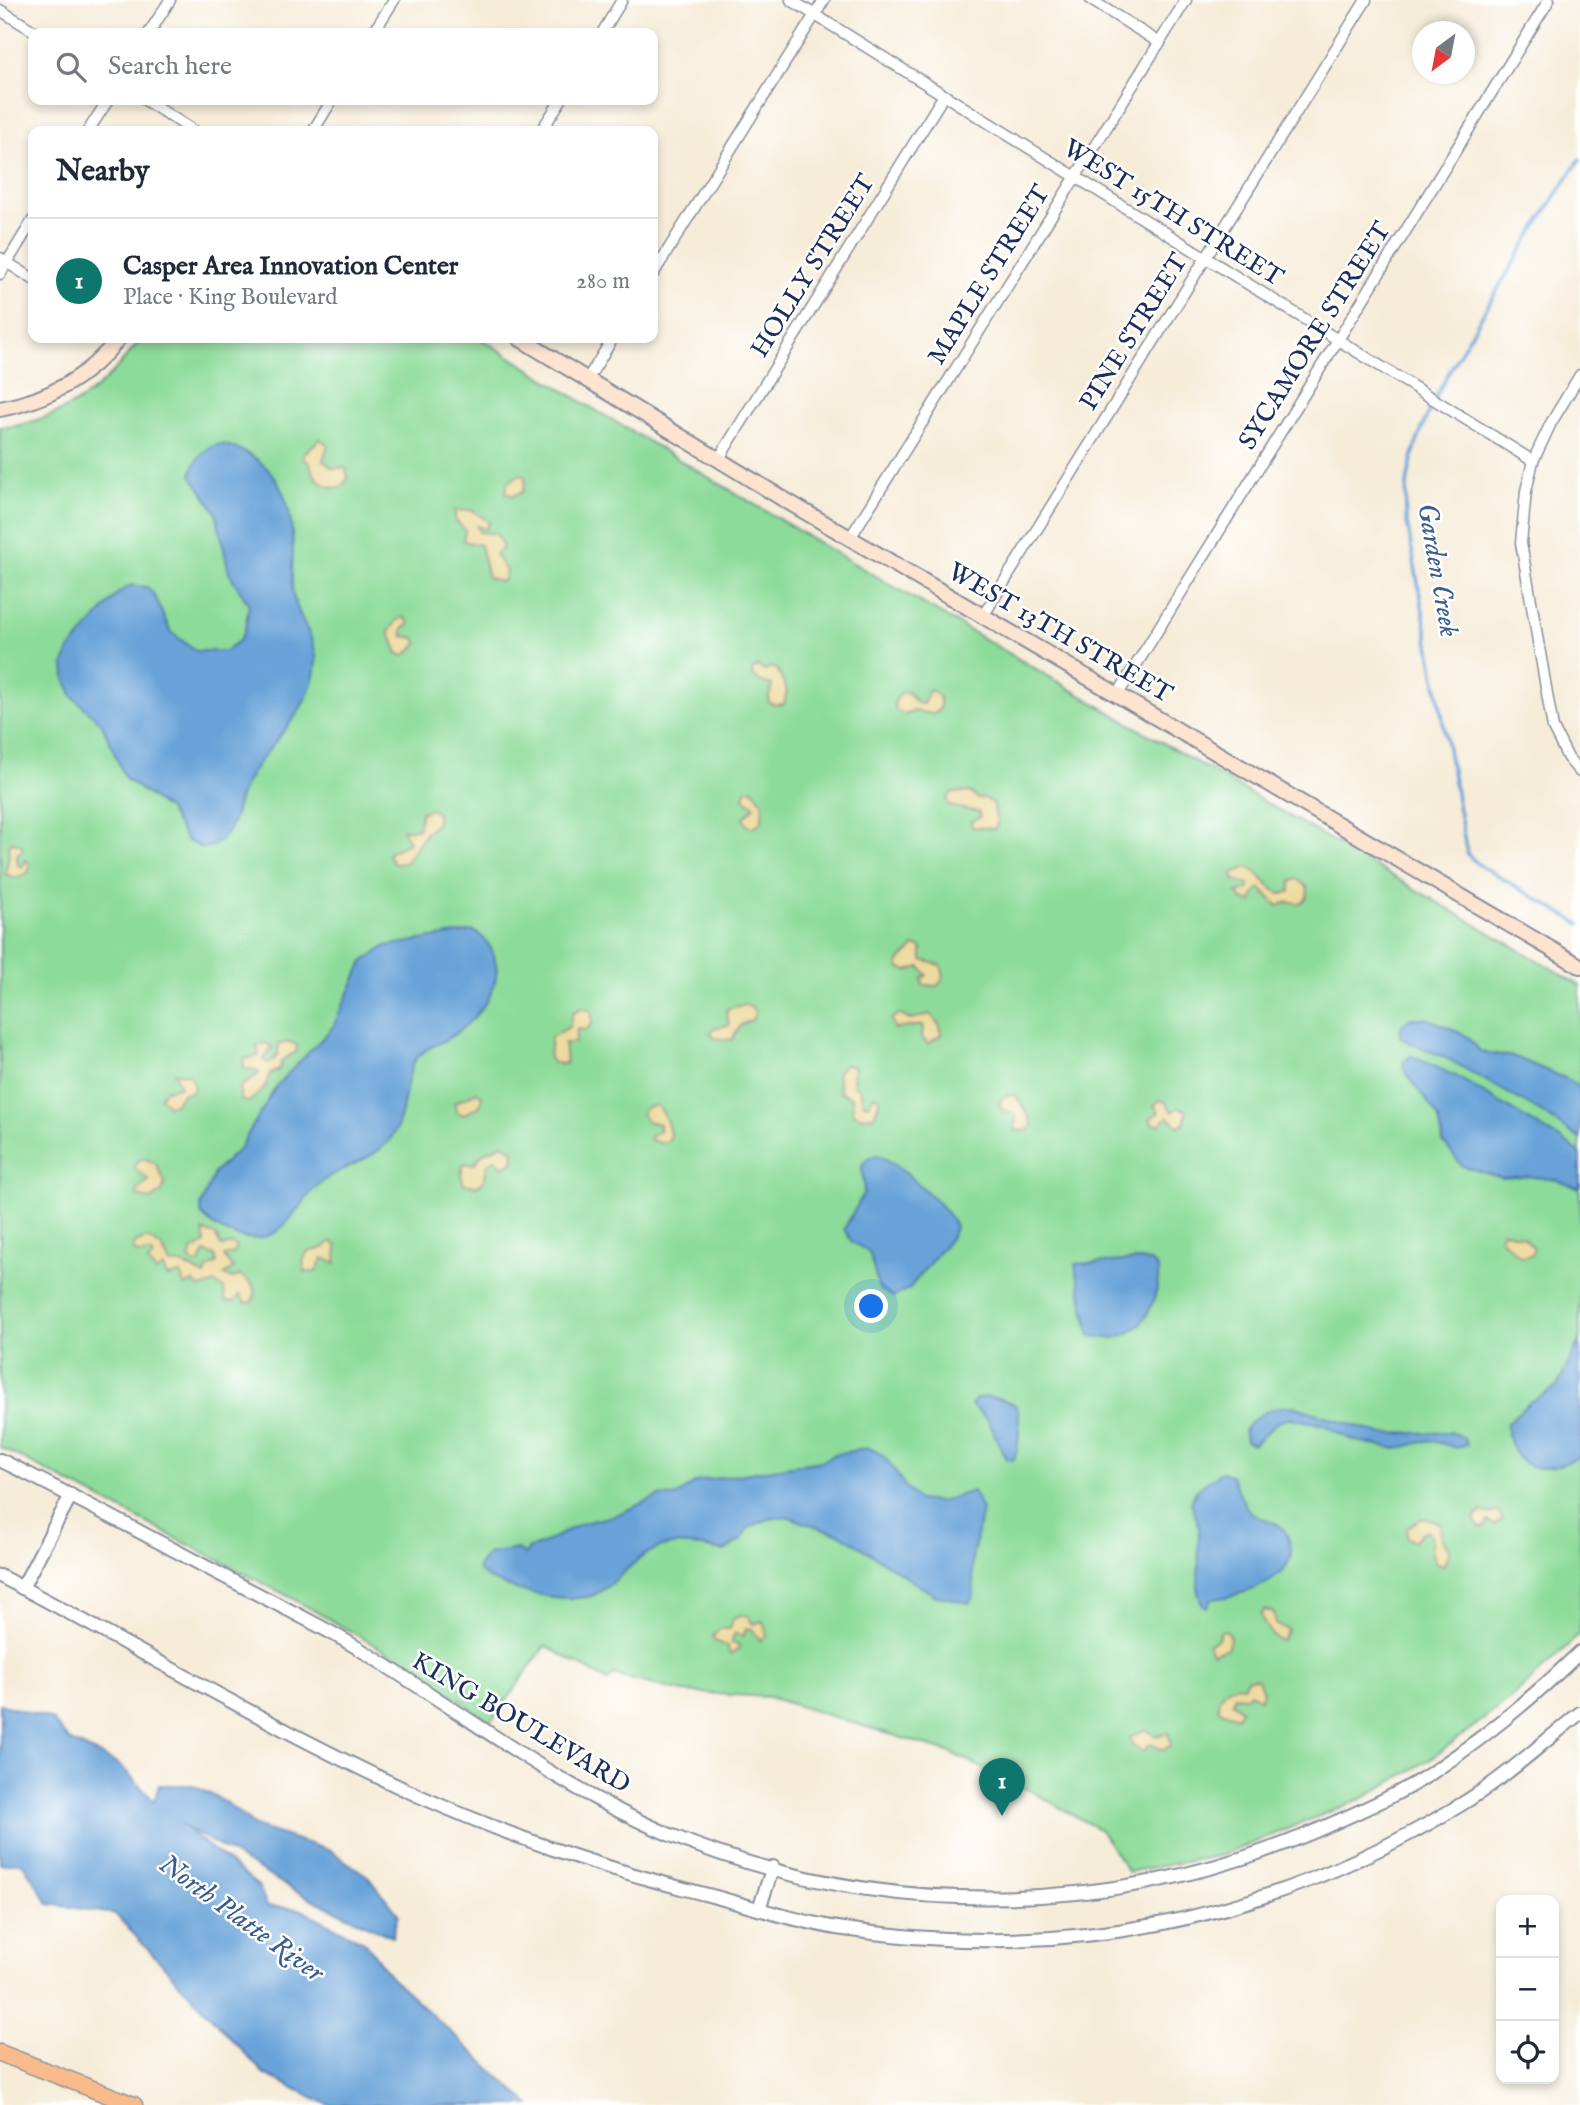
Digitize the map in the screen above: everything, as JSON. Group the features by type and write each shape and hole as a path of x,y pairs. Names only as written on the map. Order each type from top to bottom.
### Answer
{"main road":[{"path":"0,409 40,399 75,382 103,358 115,343"},
{"name":"WEST 13TH STREET","path":"527,343 850,538 1580,965"},
{"path":"0,2053 134,2105"}],"street":[{"path":"152,28 170,0"},
{"path":"605,28 622,0"},
{"name":"WEST 15TH STREET","path":"791,0 1533,461"},
{"path":"658,266 824,0"},
{"path":"1091,0 1160,43"},
{"name":"MAPLE STREET","path":"850,538 1186,0"},
{"name":"PINE STREET","path":"983,616 1366,0"},
{"name":"SYCAMORE STREET","path":"1118,694 1549,0"},
{"path":"376,28 391,1"},
{"path":"0,10 29,28"},
{"name":"HOLLY STREET","path":"718,460 944,95"},
{"path":"91,126 105,105"},
{"path":"153,105 186,126"},
{"path":"316,126 329,105"},
{"path":"544,126 558,105"},
{"path":"0,274 4,260 28,227"},
{"path":"4,260 28,276"},
{"path":"587,380 610,343"},
{"path":"1580,375 1551,423 1533,461 1521,525 1524,572 1553,728 1568,758 1580,772"},
{"name":"KING BOULEVARD","path":"0,1460 71,1494 350,1644 547,1771 615,1809 720,1854 818,1880 885,1892 1005,1899 1093,1893 1226,1864 1296,1840 1427,1776 1537,1694 1580,1652"},
{"path":"22,1588 71,1494"},
{"path":"0,1576 297,1736 421,1797 547,1847 670,1886 760,1909 833,1927 911,1937 1003,1942 1075,1938 1208,1914 1350,1864 1448,1812 1580,1713"},
{"path":"760,1909 773,1867"}],"green space":[{"path":"138,343 488,343 836,553 1580,985 1580,1634 1509,1700 1432,1758 1363,1798 1223,1855 1128,1872 1100,1830 1027,1789 951,1753 769,1697 683,1692 613,1675 608,1681 545,1646 491,1722 403,1661 288,1596 0,1447 0,427 14,426 55,414 84,398"}],"sand":[{"path":"320,439 328,445 323,460 332,468 346,468 348,478 342,487 331,487 321,482 313,474 310,463 303,459 304,453"},
{"path":"521,474 526,479 523,492 512,496 506,492 507,483"},
{"path":"472,510 489,522 486,529 477,526 479,532 497,534 503,548 495,554 506,571 503,582 488,578 480,545 463,541 465,530 455,520 455,511"},
{"path":"404,617 410,624 403,629 403,636 415,638 418,644 404,656 398,653 389,632 397,620"},
{"path":"758,666 764,671 770,667 778,670 787,691 784,704 774,705 768,702 772,685 752,675 752,670"},
{"path":"929,690 940,700 939,710 933,714 914,711 905,715 896,710 894,703 901,693 908,692 917,703 923,704"},
{"path":"752,788 763,802 762,821 754,827 748,826 743,818 755,806 744,798 746,790"},
{"path":"970,792 978,799 984,798 993,803 997,823 995,829 972,827 971,821 980,817 979,812 949,806 947,799 951,793"},
{"path":"430,809 437,813 437,823 425,834 405,863 394,864 388,855 390,852 409,842 402,829 418,829 421,812"},
{"path":"13,842 22,845 22,851 17,854 18,865 22,867 26,860 30,865 28,873 16,878 5,874 9,856 8,844"},
{"path":"1248,867 1281,894 1290,892 1291,881 1298,879 1308,888 1307,898 1301,903 1288,902 1278,906 1260,888 1255,892 1252,902 1243,900 1237,893 1249,889 1249,884 1234,880 1233,873"},
{"path":"915,946 922,948 922,960 941,965 944,977 938,986 923,985 922,979 927,975 920,967 907,971 899,968 899,961"},
{"path":"746,1004 755,1011 753,1019 741,1025 732,1040 714,1038 711,1033 714,1028 729,1025 726,1009"},
{"path":"581,1008 592,1011 592,1024 586,1030 577,1029 575,1043 564,1043 566,1064 553,1063 549,1058 551,1037 569,1027 573,1012"},
{"path":"899,1014 910,1020 930,1014 940,1026 941,1035 928,1044 922,1038 923,1025 895,1029 891,1019"},
{"path":"290,1042 297,1045 296,1052 282,1060 279,1070 270,1074 264,1089 249,1102 240,1100 240,1087 259,1074 257,1070 244,1069 244,1059 259,1056 257,1045 266,1043 272,1047 264,1060 269,1064 277,1056 279,1044"},
{"path":"845,1064 854,1067 853,1085 860,1089 863,1103 869,1104 874,1095 880,1099 874,1116 862,1117 853,1113 852,1098 840,1092 837,1073"},
{"path":"174,1072 190,1075 194,1087 192,1092 182,1094 175,1104 168,1105 160,1097 165,1090 180,1087"},
{"path":"477,1092 482,1096 480,1106 463,1115 457,1112 454,1103"},
{"path":"1012,1094 1030,1119 1032,1127 1025,1131 1015,1130 1016,1114 1003,1110 999,1105 1003,1097"},
{"path":"1159,1100 1166,1102 1172,1112 1179,1107 1187,1111 1184,1124 1178,1126 1168,1117 1159,1125 1153,1124 1150,1119 1159,1112 1154,1106"},
{"path":"656,1105 667,1122 669,1141 660,1143 650,1140 650,1136 659,1131 659,1124 646,1121 642,1114 645,1108"},
{"path":"503,1144 514,1151 513,1162 503,1167 495,1159 487,1165 485,1177 480,1184 464,1184 461,1175 463,1164 474,1164 483,1153"},
{"path":"144,1158 156,1164 165,1182 162,1192 151,1200 137,1196 137,1191 149,1180 134,1168 136,1162"},
{"path":"203,1231 215,1235 222,1247 232,1244 236,1247 235,1253 224,1256 233,1269 224,1275 232,1279 240,1275 251,1283 256,1292 252,1302 245,1303 240,1295 234,1302 225,1301 224,1288 215,1283 201,1288 193,1282 184,1286 181,1274 167,1277 163,1267 156,1272 148,1262 153,1257 152,1253 139,1254 133,1250 135,1243 146,1238 162,1247 170,1264 183,1264 205,1276 207,1269 217,1263 215,1256 205,1252 199,1264 193,1263 189,1258 193,1250 205,1243"},
{"path":"1502,1231 1524,1237 1534,1248 1531,1255 1521,1257 1499,1237"},
{"path":"331,1241 337,1246 336,1263 323,1258 316,1272 305,1272 303,1262 307,1252 323,1248"},
{"path":"1481,1511 1489,1514 1498,1511 1503,1520 1494,1525 1488,1521 1485,1527 1480,1528 1474,1519"},
{"path":"1422,1518 1440,1523 1441,1539 1450,1549 1444,1565 1435,1563 1431,1550 1432,1538 1428,1532 1424,1531 1414,1541 1407,1538 1407,1528"},
{"path":"1264,1610 1274,1612 1276,1625 1288,1629 1282,1641 1275,1638 1266,1627 1261,1615"},
{"path":"748,1616 753,1624 763,1621 767,1636 760,1640 752,1629 746,1628 744,1636 735,1633 731,1643 738,1644 740,1648 730,1655 727,1646 715,1641 713,1636 720,1629 730,1629 733,1619"},
{"path":"1226,1630 1230,1638 1228,1648 1212,1653 1208,1644 1218,1638 1220,1631"},
{"path":"1247,1679 1258,1679 1263,1693 1260,1699 1250,1692 1246,1697 1235,1696 1232,1702 1241,1710 1237,1717 1219,1710 1219,1699 1224,1691 1233,1686 1243,1686"},
{"path":"1145,1729 1156,1736 1168,1733 1171,1745 1164,1750 1150,1744 1144,1752 1132,1745 1130,1738"}],"water":[{"path":"223,444 242,451 269,470 285,498 292,531 293,592 296,606 314,647 316,664 312,684 304,701 250,776 228,831 217,843 202,848 187,841 168,810 125,778 102,724 73,697 65,679 64,664 70,649 118,593 131,585 147,587 153,593 171,632 196,651 225,651 240,640 245,630 249,605 229,573 216,512 191,475 202,454 211,447"},
{"path":"473,931 484,939 495,959 496,971 490,996 463,1027 426,1050 413,1064 400,1118 387,1143 372,1155 327,1178 279,1230 267,1236 253,1239 236,1236 217,1228 205,1218 201,1214 201,1205 214,1173 239,1149 277,1085 333,1027 363,962 386,946"},
{"path":"1411,1018 1429,1019 1468,1037 1481,1052 1515,1057 1567,1079 1580,1088 1580,1139 1541,1112 1446,1058 1404,1040 1400,1036 1401,1026"},
{"path":"1411,1056 1454,1075 1570,1145 1580,1154 1580,1189 1557,1180 1526,1176 1502,1178 1462,1166 1443,1142 1439,1119 1404,1070 1403,1062"},
{"path":"877,1155 897,1166 921,1186 943,1209 955,1227 952,1236 909,1289 893,1297 879,1289 869,1252 852,1242 844,1229 864,1193 862,1165 868,1158"},
{"path":"1151,1261 1158,1269 1157,1289 1149,1310 1128,1333 1108,1338 1090,1336 1075,1264"},
{"path":"1580,1339 1580,1456 1554,1467 1531,1466 1514,1453 1506,1424 1530,1402 1557,1387"},
{"path":"986,1397 1009,1401 1017,1409 1019,1433 1013,1460 1006,1459 988,1420 971,1405 976,1399"},
{"path":"1293,1406 1381,1434 1451,1432 1463,1437 1467,1444 1457,1448 1430,1440 1396,1449 1352,1440 1324,1425 1292,1418 1277,1422 1254,1444 1246,1441 1244,1431 1259,1416 1272,1409"},
{"path":"867,1448 876,1451 889,1462 911,1494 919,1500 939,1502 973,1491 982,1510 972,1558 974,1596 969,1603 934,1595 842,1535 786,1516 749,1527 742,1539 725,1551 681,1544 656,1549 639,1559 603,1590 583,1598 551,1596 514,1589 485,1576 477,1569 487,1554 517,1549 525,1555 529,1548 541,1545 579,1524 616,1515 659,1496 675,1497 696,1482 821,1461 835,1454"},
{"path":"1221,1472 1231,1475 1251,1513 1280,1526 1291,1546 1289,1560 1282,1572 1270,1581 1239,1594 1211,1599 1207,1607 1203,1605 1198,1594 1199,1526 1191,1503 1196,1490"},
{"name":"North Platte River","path":"0,1704 51,1719 69,1740 120,1765 154,1801 159,1785 193,1785 225,1802 255,1826 331,1851 369,1877 398,1914 392,1937 297,1892 181,1824 258,1886 267,1906 300,1909 366,1943 390,1976 530,2105 329,2105 264,2074 115,1914 49,1904 22,1862 0,1864"}],"waterway":[{"name":"Garden Creek","path":"1580,159 1530,236 1441,386 1419,437 1406,490 1406,517 1467,854 1479,865 1580,924"}],"place":[{"name":"Casper Area Innovation Center","path":"1002,1816"}]}
